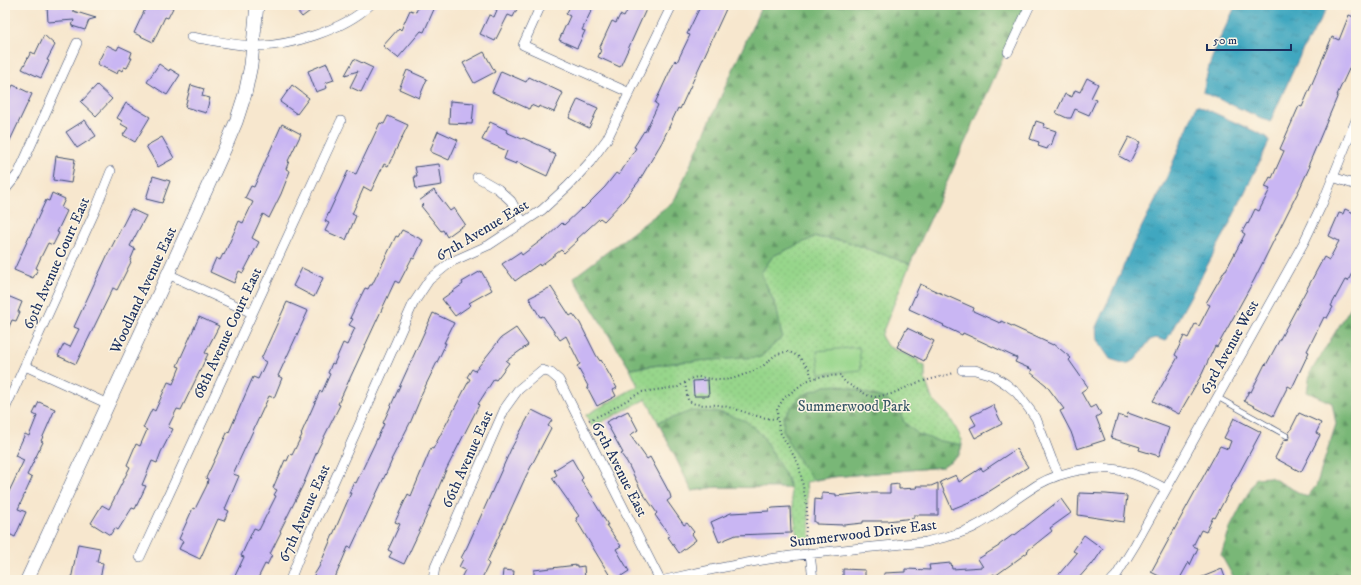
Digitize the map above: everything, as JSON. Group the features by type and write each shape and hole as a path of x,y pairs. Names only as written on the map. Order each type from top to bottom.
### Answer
{"street":[{"name":"Woodland Avenue East","path":"27,580 168,274 236,122 245,94 251,65 257,5"},
{"path":"192,37 253,46 277,44 298,40 325,32 348,21 370,5"},
{"path":"541,5 523,45 630,93"},
{"name":"67th Avenue East","path":"290,580 305,542 330,490 413,304 429,280 451,262 489,245 542,210 568,186 590,162 607,139 672,5"},
{"path":"1008,52 1030,5"},
{"path":"5,190 18,174 76,43"},
{"name":"63rd Avenue West","path":"1117,579 1304,242 1356,120"},
{"name":"68th Avenue Court East","path":"140,557 341,121"},
{"name":"69th Avenue Court East","path":"5,409 95,211 111,171"},
{"path":"477,177 498,189 511,201 523,223"},
{"path":"1333,177 1356,185"},
{"path":"168,274 252,313"},
{"path":"25,366 108,404"},
{"name":"66th Avenue East","path":"433,580 435,567 505,408 518,390 542,370 551,373"},
{"path":"962,370 975,370 992,375 1016,393 1036,418 1046,447 1059,475"},
{"name":"65th Avenue East","path":"551,373 559,380 660,580"},
{"name":"Summerwood Drive East","path":"665,580 736,565 808,554 926,542 954,535 972,528 986,520 1044,481 1059,475 1088,470 1117,469 1166,489"},
{"path":"808,554 813,580"}],"lane":[{"path":"1217,397 1286,436"}],"path":[{"path":"582,425 641,392 678,387 692,378 698,377 720,380 732,379 760,368 775,355 785,352 790,352 799,357 809,369 812,378"},
{"path":"808,554 805,534 808,507 799,465 780,432 777,419 777,410 784,398 798,386 812,378 841,375 846,383 869,396 875,397 891,394 918,383 962,370"},
{"path":"685,383 688,400 692,404 720,406 750,415 777,419"}],"green space":[{"path":"762,5 1027,5 910,264 845,241 815,237 773,256 761,273 777,309 782,337 761,357 681,362 630,369 573,278 674,201"},
{"name":"Summerwood Park","path":"814,237 845,241 910,264 881,336 887,346 918,360 918,363 925,366 925,379 932,399 949,416 960,436 962,445 959,455 942,467 832,477 806,482 811,542 798,543 790,488 716,487 692,491 646,399 592,427 586,415 638,386 630,369 681,362 777,309 761,273 773,256"},
{"path":"1356,303 1356,580 1235,580 1221,555 1230,528 1256,478 1270,477 1307,497 1316,486 1336,424 1332,403 1307,392 1310,373 1352,305"},
{"path":"859,347 861,370 820,374 817,351"},
{"path":"840,385 886,399 899,409 904,422 918,434 935,440 962,445 959,455 942,467 814,480 802,466 787,440 783,429 784,416 801,396 825,386"},
{"path":"691,411 719,412 746,421 762,435 787,478 790,488 716,487 692,491 658,422"}],"water":[{"path":"1236,5 1329,5 1302,51 1270,122 1203,92 1209,66 1216,47"},
{"path":"1197,105 1267,137 1269,142 1225,233 1166,341 1156,338 1150,340 1135,360 1126,364 1110,359 1097,340 1096,327 1132,246 1166,179"}],"building":[{"path":"73,5 73,11 96,18 89,20 85,30 72,26 74,20 48,22 47,6"},
{"path":"147,5 167,5 173,8 168,18 165,17 153,42 134,33"},
{"path":"292,5 318,5 302,17"},
{"path":"419,5 430,5 435,7 424,32 421,31 398,58 383,46 399,28 401,30 410,10 416,12"},
{"path":"488,5 519,5 513,17 508,15 495,41 480,34 489,15 494,17 497,10"},
{"path":"571,5 594,5 582,30 585,31 577,48 559,40 570,16 566,14"},
{"path":"630,5 648,5 620,67 598,57 601,50 599,49 612,21 616,23 620,15 624,17"},
{"path":"701,5 725,5 724,8 726,9 680,109 678,108 662,142 639,181 624,200 604,221 600,218 564,253 561,250 540,266 539,264 515,281 502,264 520,252 522,255 543,239 544,240 562,223 564,225 605,187 616,173 619,175 636,148 634,147 644,131 645,132 658,105 655,103 675,60 677,62 690,35 687,34"},
{"path":"1349,15 1356,18 1356,54 1337,95 1308,166 1310,166 1254,280 1217,347 1215,346 1202,374 1179,414 1153,401 1178,357 1175,355 1184,336 1188,338 1195,324 1199,326 1210,305 1206,303 1245,234 1242,232 1247,223 1248,224 1255,209 1259,211 1270,189 1265,187 1270,177 1272,178 1284,151 1280,149 1299,106 1302,107 1332,37 1339,40"},
{"path":"44,35 55,45 47,60 49,61 41,78 22,69 31,52 35,54"},
{"path":"107,45 117,50 119,46 132,52 130,58 132,58 127,68 124,67 122,71 119,69 117,74 97,64"},
{"path":"484,52 495,72 474,83 463,63"},
{"path":"354,59 373,68 361,92 350,87 358,71 345,75"},
{"path":"327,63 334,80 325,83 327,88 316,92 308,71"},
{"path":"159,64 169,71 170,69 180,75 167,95 147,82"},
{"path":"407,70 427,79 419,98 399,89"},
{"path":"501,71 526,82 529,77 563,93 554,112 539,106 538,108 531,105 529,109 492,92"},
{"path":"1087,78 1098,84 1091,98 1096,100 1089,115 1075,109 1071,118 1067,118 1056,113 1065,94 1072,97 1075,90 1080,92"},
{"path":"13,85 32,94 5,151 5,101"},
{"path":"97,85 112,99 96,116 81,102"},
{"path":"191,85 204,89 202,96 210,98 206,113 185,107"},
{"path":"292,85 309,98 297,114 280,102"},
{"path":"578,99 598,108 589,128 569,118"},
{"path":"450,101 474,103 472,124 449,123"},
{"path":"126,103 150,117 135,142 123,135 128,128 121,124 122,121 117,118"},
{"path":"388,116 408,125 388,166 384,164 371,191 364,187 352,214 356,216 346,240 325,231 329,223 325,221 348,171 356,174 380,123 384,124"},
{"path":"85,120 96,136 77,148 66,132"},
{"path":"1036,121 1045,124 1044,127 1056,131 1051,146 1049,145 1047,149 1038,146 1039,142 1030,139"},
{"path":"490,122 507,130 506,132 550,150 549,152 556,155 547,176 517,162 516,164 504,159 507,151 482,140"},
{"path":"282,124 301,134 288,161 286,169 290,171 269,218 263,214 252,238 259,242 243,273 239,271 234,283 210,272 216,258 220,260 223,254 224,255 239,221 243,223 253,202 245,198 251,186 254,187"},
{"path":"438,131 458,140 449,160 431,152 431,148"},
{"path":"162,137 174,158 158,167 146,146"},
{"path":"1129,137 1140,142 1130,162 1119,156"},
{"path":"56,156 75,159 71,183 53,180"},
{"path":"439,164 442,185 416,189 414,176 417,176 415,167"},
{"path":"153,176 170,181 162,203 146,199"},
{"path":"434,190 450,211 454,208 465,224 447,237 443,230 441,231 421,206 423,205 419,201"},
{"path":"52,193 65,199 61,208 67,211 57,232 59,233 53,245 48,243 33,278 14,270 46,200 49,201"},
{"path":"131,209 146,216 130,246 135,249 130,261 131,262 117,290 113,288 76,364 58,356 64,344 70,347 79,329 74,327"},
{"path":"1345,209 1356,214 1356,265 1348,281 1345,280 1331,306 1333,307 1327,318 1324,317 1307,351 1309,352 1292,388 1288,386 1273,416 1244,401 1249,391 1251,392 1265,364 1266,365 1324,257 1329,260 1339,241 1329,236 1339,213 1343,214"},
{"path":"402,230 423,240 414,259 412,258 399,283 395,281 338,404 340,405 280,531 281,532 270,554 272,555 267,565 265,564 257,580 233,580 244,557 241,556 254,528 259,530 276,496 274,495 277,490 273,488 285,460 287,461 290,454 292,455 302,435 301,434 320,391 322,392 330,374 328,373 332,363 334,364 343,343 347,345 355,328 349,325 353,319 350,318 365,288 368,289 370,285 372,285 396,236 398,237"},
{"path":"302,268 323,278 314,297 293,286"},
{"path":"481,271 492,290 469,303 471,305 455,316 442,299 463,284 462,282"},
{"path":"920,284 974,308 973,311 1000,323 1001,321 1053,345 1054,344 1071,358 1069,360 1088,387 1081,392 1090,408 1096,405 1101,414 1096,417 1105,440 1077,449 1071,432 1060,411 1064,409 1046,385 1030,372 1033,370 1015,362 1017,358 963,333 962,335 909,309"},
{"path":"551,287 570,316 573,314 580,323 596,355 600,361 601,360 617,388 613,390 616,396 597,406 577,366 580,364 566,336 560,340 543,316 540,317 529,298"},
{"path":"5,295 22,302 16,321 12,320 5,336"},
{"path":"287,302 308,311 278,376 282,378 274,398 269,396 233,474 239,476 225,509 229,511 224,521 218,519 200,559 179,549 183,541 179,539 193,508 195,509 207,485 208,479 206,478 228,431 229,432 253,377 258,379 266,362 261,359"},
{"path":"433,313 454,323 420,397 411,421 391,460 351,548 348,547 334,580 311,580 319,567 351,493 349,493 354,482 356,483 384,424 383,423"},
{"path":"199,317 219,326 205,353 208,354 181,410 177,409 168,427 173,429 157,463 152,461 142,485 146,486 135,509 132,508 118,530 115,528 110,535 91,523 102,505 109,509 130,467 127,465 136,444 140,446 147,430 143,428 152,409 155,411 168,382 173,384 180,367 177,366"},
{"path":"516,328 528,345 506,361 509,363 496,380 494,379 478,404 479,405 446,470 404,564 389,557 392,552 388,550 400,524 395,522 408,494 411,496 431,448 433,449 470,379 467,377 472,369 475,371 501,338"},
{"path":"907,328 934,341 924,361 897,347"},
{"path":"708,380 709,396 694,396 693,381"},
{"path":"39,402 55,409 41,441 43,442 27,475 32,478 18,509 26,512 15,537 5,532 5,500 24,460 15,456 25,434 29,436 37,416 33,414"},
{"path":"993,405 1002,424 975,438 970,428 976,425 971,416"},
{"path":"532,410 552,420 548,426 551,428 526,476 487,562 489,564 481,580 460,580 465,570 459,567 463,559 461,558 511,449"},
{"path":"628,411 638,430 630,435 647,459 650,457 670,494 671,498 667,501 684,525 687,523 694,532 692,534 696,540 679,553 668,537 670,536 655,515 657,513 642,492 627,462 621,454 623,453 606,422"},
{"path":"1128,413 1169,428 1159,456 1139,450 1140,447 1111,438 1118,415 1127,418"},
{"path":"1299,413 1321,423 1316,433 1320,435 1301,472 1275,458 1284,440 1289,439 1289,433"},
{"path":"1234,418 1261,432 1215,518 1213,517 1206,532 1201,530 1193,546 1198,548 1190,565 1189,562 1179,580 1167,580 1151,572 1220,446 1228,449 1231,441 1224,438"},
{"path":"1016,449 1028,467 977,499 952,509 940,482 956,475 959,482 981,468 983,471"},
{"path":"572,459 583,478 581,480 594,499 593,500 608,525 606,525 621,546 616,549 629,571 615,580 612,575 610,576 578,523 576,518 579,516 552,478 557,475 554,470"},
{"path":"938,483 938,515 914,515 914,518 887,521 863,521 863,523 844,525 816,524 816,522 814,522 815,499 822,500 822,493 836,494 836,496 865,493 890,493 890,485 899,484 899,489 917,488 916,486 931,486"},
{"path":"1079,493 1127,496 1124,522 1078,515"},
{"path":"1061,499 1071,513 1050,528 1052,531 1027,551 1028,552 995,576 994,574 985,580 884,580 884,573 905,572 905,569 930,570 929,565 951,563 952,569 983,567 978,559 999,546 1014,534 1015,535"},
{"path":"790,507 791,533 736,535 719,542 711,522 731,513 769,511 769,509 773,508"},
{"path":"1084,535 1103,549 1092,565 1091,564 1077,580 1054,580 1077,553 1073,551"},
{"path":"78,544 100,548 97,562 103,563 100,580 71,580"},
{"path":"577,565 577,567 584,566 585,580 534,580 534,570"},
{"path":"843,569 865,570 865,580 843,580"},
{"path":"1222,569 1226,580 1195,580"},
{"path":"503,570 514,571 513,580 502,580"}]}
